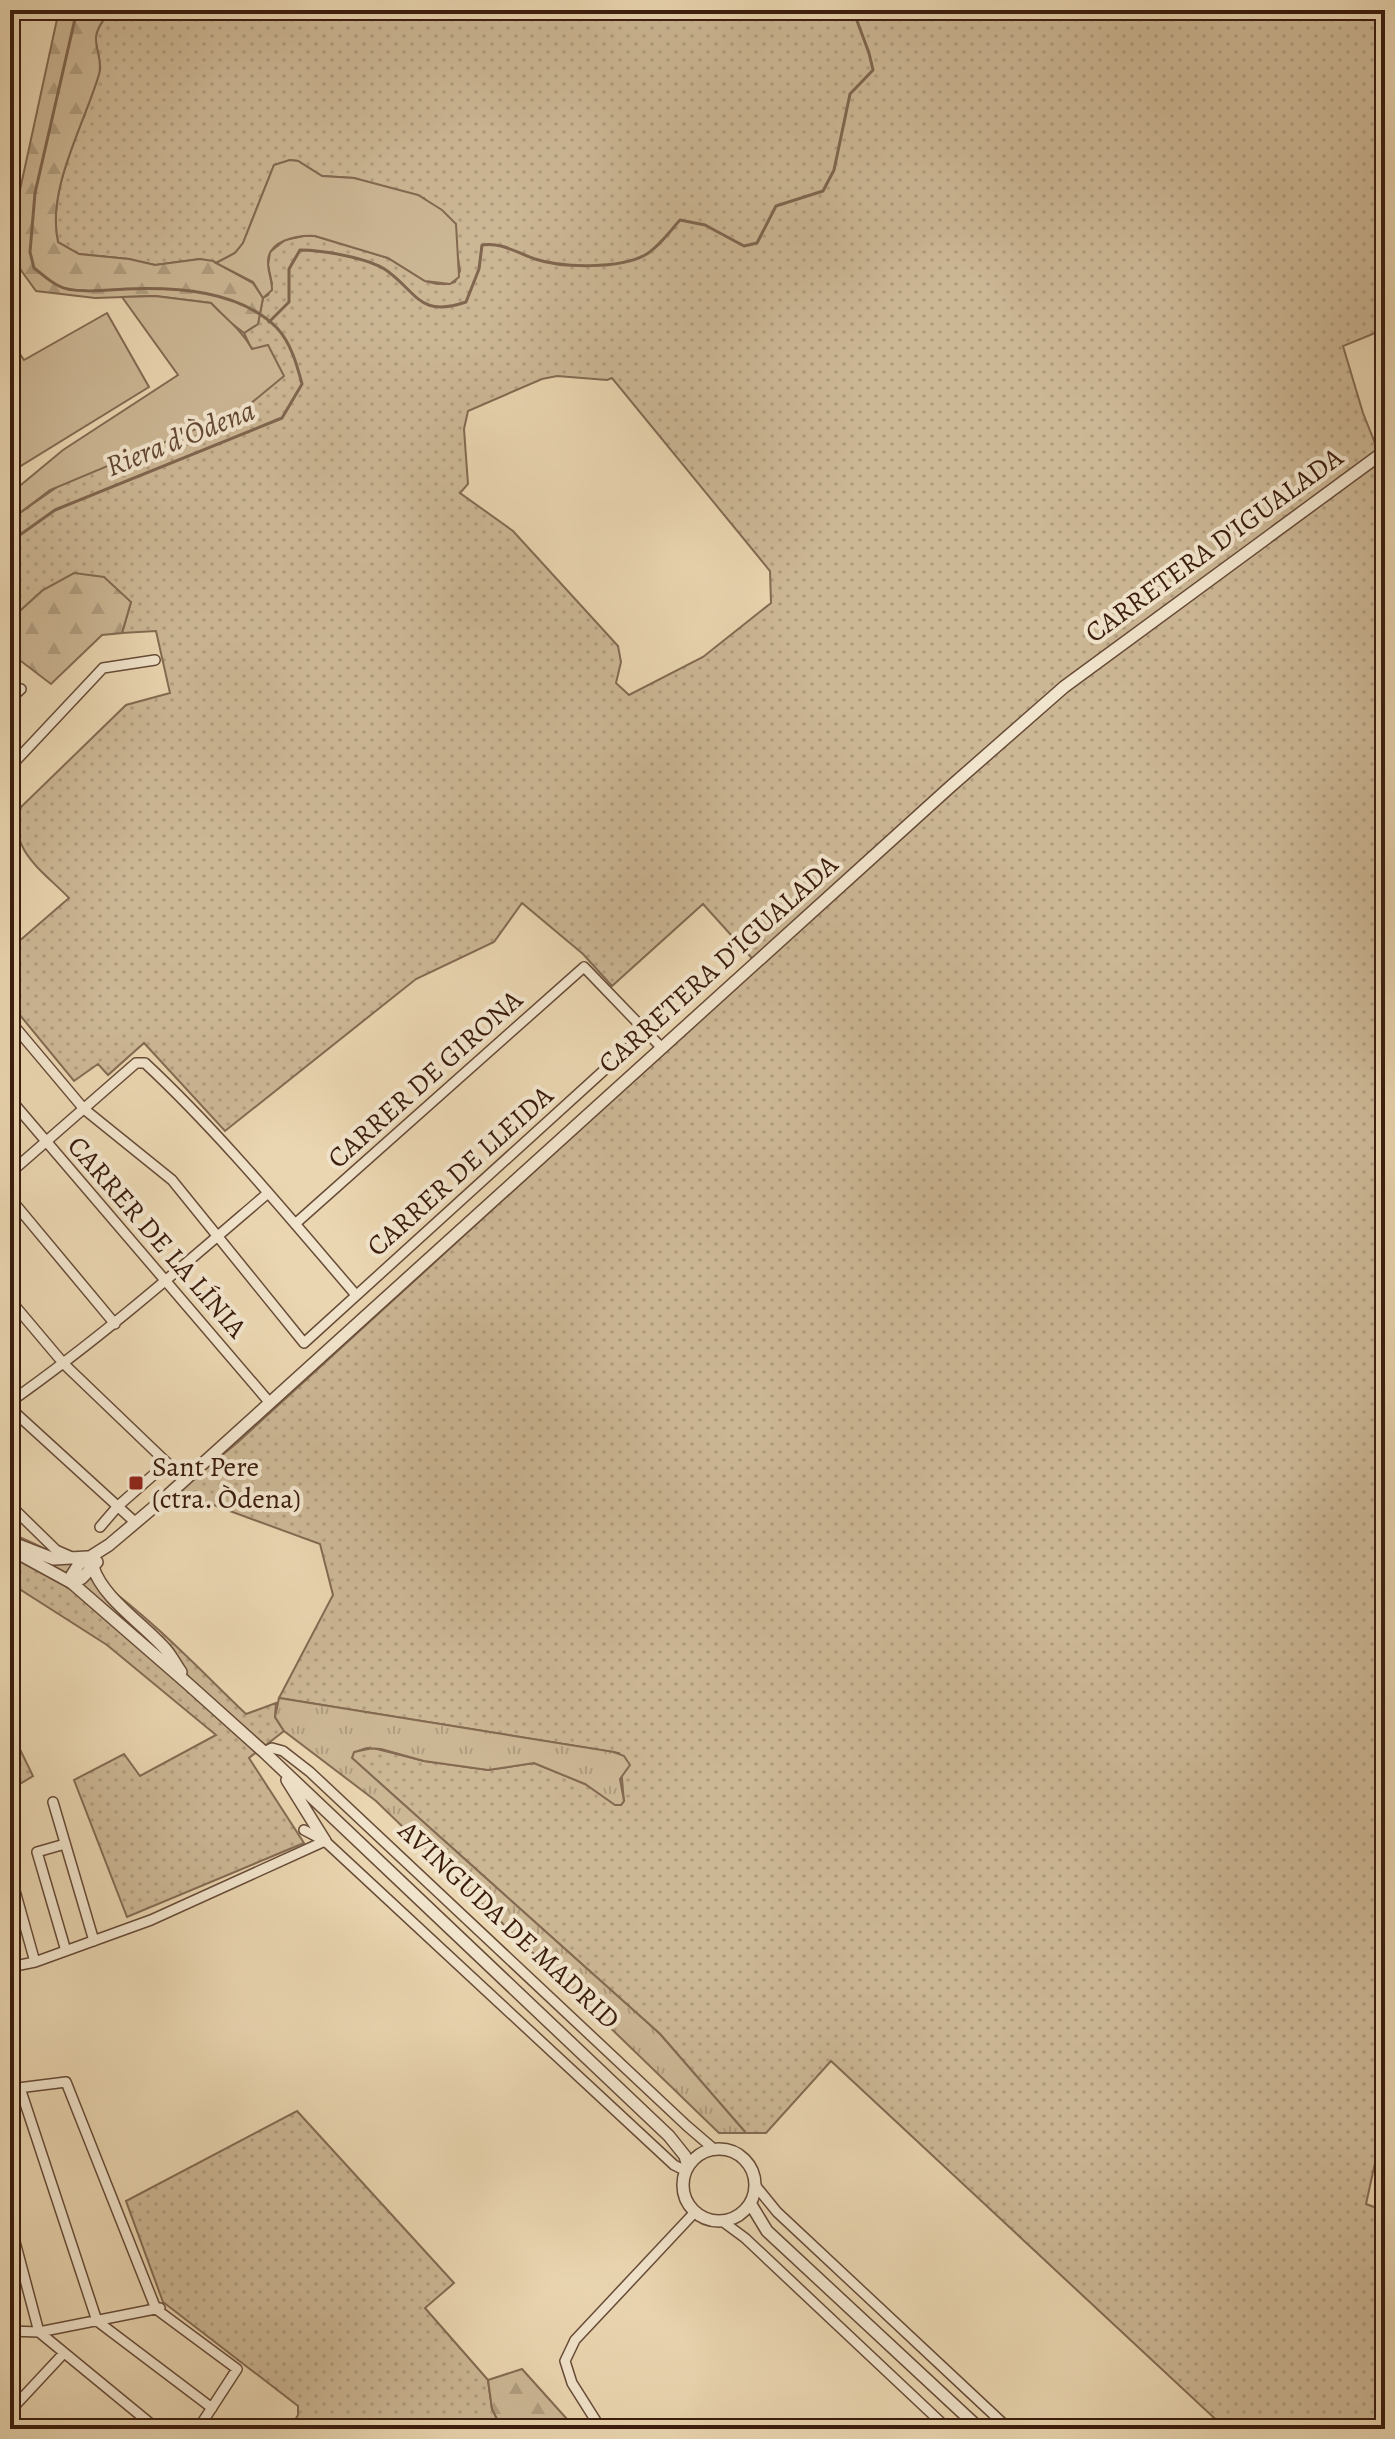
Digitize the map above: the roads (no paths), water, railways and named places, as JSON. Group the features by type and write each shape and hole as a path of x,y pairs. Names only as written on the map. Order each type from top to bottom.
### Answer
{"street":[{"name":"CARRETERA D'IGUALADA","path":"72,1583 82,1578 83,1561 109,1545 185,1480 1064,687 1385,451"},
{"path":"10,767 103,668 155,660"},
{"path":"10,699 21,689"},
{"name":"CARRER DE GIRONA","path":"295,1224 584,967 645,1033"},
{"path":"12,1027 84,1109 172,1180 218,1236"},
{"path":"645,1033 662,1048"},
{"name":"CARRER DE LLEIDA","path":"218,1236 304,1343 645,1033"},
{"path":"10,1173 136,1063 145,1063 268,1193 356,1295"},
{"name":"CARRER DE LA LÍNIA","path":"10,1099 270,1403"},
{"path":"10,1402 115,1324 268,1193"},
{"path":"10,1198 115,1324"},
{"path":"10,1300 64,1364 185,1480"},
{"path":"10,1408 136,1523"},
{"path":"100,1527 118,1506 167,1463"},
{"path":"10,1505 56,1550 83,1561 105,1589 168,1652 187,1683"},
{"path":"10,1542 54,1559 83,1561"},
{"name":"AVINGUDA DE MADRID","path":"10,1549 72,1583 264,1752 669,2136 685,2156 687,2169"},
{"name":"AVINGUDA DE MADRID","path":"264,1752 272,1748 283,1751 310,1772 687,2126 709,2151"},
{"path":"279,1766 325,1841"},
{"path":"53,1802 94,1941"},
{"path":"304,1830 325,1841 674,2165 687,2169"},
{"path":"10,1967 35,1962 151,1920 325,1841"},
{"path":"65,1844 37,1852 66,1951"},
{"path":"10,1873 35,1962"},
{"path":"198,2429 212,2408 237,2369 159,2308 66,2082 15,2089 97,2321 212,2408"},
{"name":"AVINGUDA DE MADRID","path":"669,2136 691,2150 709,2151"},
{"path":"767,2231 728,2219 708,2219 695,2212 685,2197 683,2180 687,2169 709,2151 727,2150 743,2159 750,2168 755,2185 777,2212 1009,2429"},
{"path":"728,2219 750,2203 755,2185"},
{"path":"750,2203 767,2231 980,2429"},
{"path":"601,2429 572,2383 565,2361 575,2340 695,2212"},
{"path":"728,2219 948,2429"},
{"path":"10,2223 39,2332 157,2429"},
{"path":"10,2331 39,2332 159,2308"},
{"path":"10,2411 64,2353"}],"waterway":[{"name":"Riera d'Òdena","path":"10,542 55,510 282,418 302,384 293,354 277,328 262,315 226,298 186,290 73,290 56,284 34,268 30,252 35,193 77,10"},
{"path":"269,322 289,302 289,269 300,250 320,251 378,266 420,301 438,307 466,302 479,269 482,245 503,247 546,262 606,265 634,260 650,252 680,220 705,225 744,246 757,243 776,206 823,191 834,170 850,94 873,70 853,10"}],"place":[{"name":"Sant Pere (ctra. Òdena)","path":"136,1483"}]}
